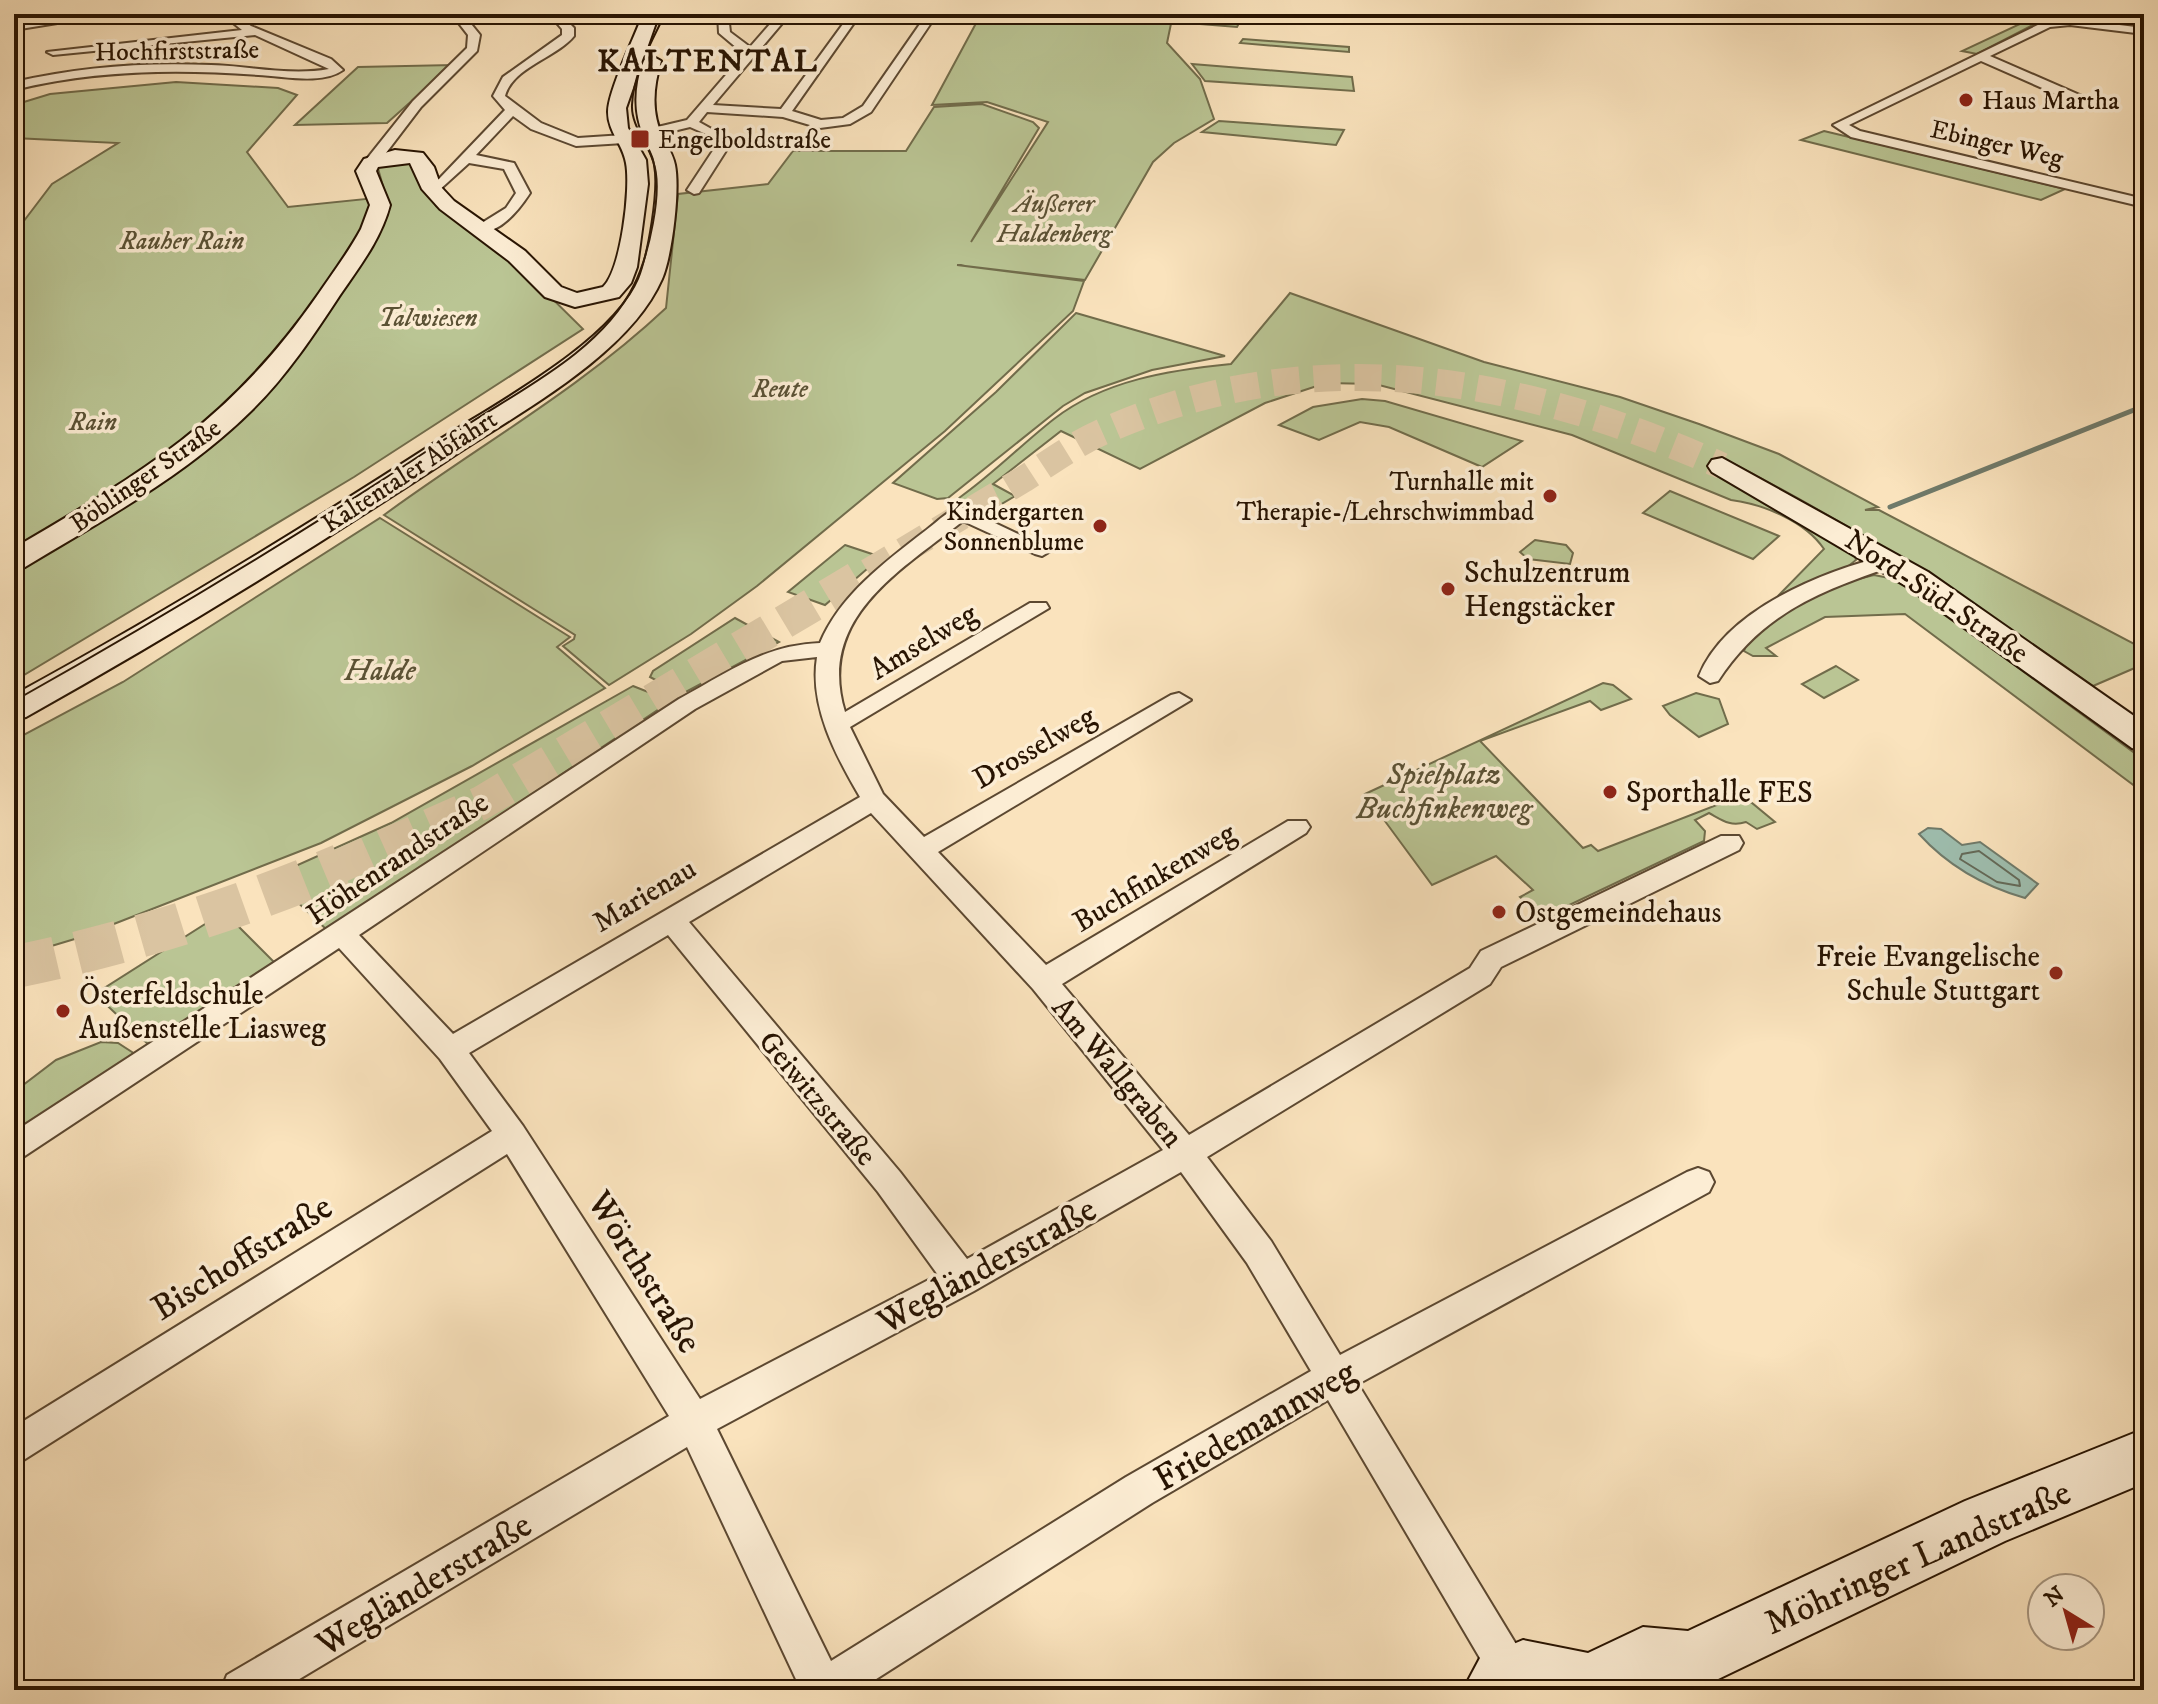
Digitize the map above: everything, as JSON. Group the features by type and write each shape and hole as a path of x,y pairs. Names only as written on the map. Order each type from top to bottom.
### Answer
{"main road":[{"path":"386,155 420,160 432,189 562,298 586,300 611,292 626,267 638,184 636,160 616,118 617,108 659,19"},
{"path":"652,134 643,108 643,90 659,19"},
{"name":"Kaltentaler Abfahrt","path":"14,709 307,538 480,425 614,329 647,287 655,261 666,171 652,134"},
{"name":"Böblinger Straße","path":"14,561 149,479 203,440 243,404 300,337 364,244 380,205 366,171 386,155"},
{"name":"Nord-Süd-Straße","path":"1722,466 1889,561 2144,740"},
{"name":"Möhringer Landstraße","path":"1537,1683 1591,1683 1643,1657 1682,1676 1985,1521 2144,1456"}],"street":[{"path":"14,27 108,14"},
{"path":"227,14 254,32"},
{"path":"352,14 396,20 456,14 474,35 473,49 417,104 386,155"},
{"path":"554,14 568,28 564,43 505,81 499,96 512,110 567,140 589,143 652,134 691,123 785,14"},
{"path":"723,14 722,34 751,53"},
{"path":"784,113 851,20 848,14"},
{"path":"705,108 784,113 810,122 829,124 846,121 867,109 932,14"},
{"path":"1980,56 2059,22 2144,31"},
{"path":"53,52 254,32"},
{"name":"Hochfirststraße","path":"14,86 121,69 240,68 318,74 335,71 338,67 254,32"},
{"path":"1980,56 2078,99"},
{"name":"Ebinger Weg","path":"1980,56 1839,125 1840,128 2144,203"},
{"path":"432,189 444,182 512,110"},
{"path":"691,123 717,135 724,145 723,151 698,178 694,190"},
{"path":"464,159 492,160 509,166 523,193 511,211 482,229"},
{"path":"828,650 852,608 881,579 961,513 1042,550"},
{"path":"1710,676 1723,654 1777,604 1807,589 1889,561"},
{"name":"Amselweg","path":"836,723 853,717 1038,608"},
{"name":"Am Wallgraben","path":"828,650 830,693 836,723 854,766 874,800 1043,981 1185,1153 1259,1252 1335,1377 1537,1683"},
{"name":"Höhenrandstraße","path":"14,1149 662,721 743,672 790,651 828,650"},
{"name":"Drosselweg","path":"922,850 1179,700"},
{"name":"Marienau","path":"450,1050 874,800"},
{"name":"Buchfinkenweg","path":"1043,981 1297,827"},
{"name":"Wegländerstraße","path":"242,1690 694,1422 962,1280 1185,1153 1480,976 1491,959 1730,843"},
{"name":"Geiwitzstraße","path":"670,918 889,1182 962,1280"},
{"name":"Wörthstraße","path":"342,934 450,1050 512,1135 694,1422 822,1690"},
{"name":"Bischoffstraße","path":"14,1448 233,1307 512,1135"},
{"name":"Friedemannweg","path":"822,1690 1139,1490 1335,1377 1698,1182"}],"green space":[{"name":"Reute","path":"981,14 1173,14 1167,43 1200,79 1214,119 1174,143 1153,162 1085,280 957,265 1084,281 1073,311 945,431 757,586 691,634 609,685 563,646 575,635 384,515 564,391 666,308 678,194 768,184 793,151 906,151 934,107 982,104 1033,122 1039,128 971,242 1048,122 987,102 932,105"},
{"path":"1178,14 1244,14 1237,27 1176,22"},
{"path":"2041,14 2054,14 1977,54 1962,51"},
{"path":"1243,39 1349,47 1349,52 1240,43"},
{"path":"1192,64 1352,77 1354,91 1205,81"},
{"path":"452,65 387,123 295,125 358,67"},
{"path":"176,82 278,88 297,95 247,152 288,207 386,197 377,165 410,163 436,206 511,258 583,329 354,477 14,681 14,234 52,184 118,143 14,138 14,105 50,94"},
{"path":"1219,121 1344,130 1336,145 1202,132"},
{"path":"1824,131 2065,189 2041,200 1801,140"},
{"path":"1290,293 1484,362 1620,397 1779,454 1878,507 1865,510 1879,510 2144,649 2144,664 2093,686 1912,566 1819,510 1726,460 1709,468 1776,503 1854,553 1856,560 1846,568 1778,596 1824,549 1795,522 1756,505 1731,500 1572,435 1375,384 1326,383 1265,403 1140,469 1061,431 993,484 1015,496 983,515 958,506 959,498 1054,419 1094,395 1139,379 1231,364"},
{"path":"1076,313 1225,356 1152,370 1085,393 1063,406 948,498 937,499 893,483 996,392"},
{"path":"1362,399 1385,401 1522,441 1482,467 1389,427 1360,422 1319,440 1279,425 1313,407"},
{"path":"1670,491 1779,536 1753,559 1643,513"},
{"name":"Halde","path":"380,518 570,637 557,647 605,688 472,766 321,843 78,938 25,954 14,952 14,740 123,682"},
{"path":"1535,540 1566,545 1573,553 1570,564 1528,559 1520,552"},
{"path":"845,545 881,557 825,605 788,592"},
{"path":"1874,575 1899,580 2144,760 2144,793 1905,614 1825,617 1766,648 1776,656 1753,656 1744,651 1751,637 1780,612 1820,592"},
{"path":"735,618 779,642 682,694 650,677 653,671"},
{"path":"1836,666 1858,680 1824,698 1802,684"},
{"name":"Spielplatz Buchfinkenweg","path":"1603,683 1613,685 1631,699 1601,710 1590,701 1480,741 1583,848 1591,845 1598,851 1732,799 1752,803 1775,822 1757,829 1746,822 1731,823 1709,813 1695,820 1705,831 1704,841 1542,918 1520,897 1533,890 1496,856 1432,885 1365,794"},
{"path":"633,686 671,701 328,931 271,877 391,823"},
{"path":"1696,693 1719,699 1728,724 1699,737 1663,706"},
{"path":"224,912 277,965 151,1047 95,994"},
{"path":"101,1042 118,1043 138,1056 14,1138 14,1092 56,1060"}],"water":[{"path":"1928,828 1941,829 1962,845 1980,842 2038,884 2025,898 1981,881 1942,856 1919,834"}],"waterway":[{"path":"1890,507 2144,406"}],"tunnel":[{"path":"868,572 1102,432 1181,403 1259,385 1337,378 1415,380 1492,391 1569,410 1646,435 1722,466"},
{"path":"337,867 481,803 871,570"},
{"path":"14,967 98,948 180,924 261,897 341,865"}],"tram line":[{"path":"14,701 350,501 532,385 580,350 601,330 634,285 653,223 656,174 634,120 632,105 639,70 665,14"}],"place":[{"name":"Haus Martha","path":"1966,100"},
{"name":"Engelboldstraße","path":"640,139"},
{"name":"Turnhalle mit Therapie-/Lehrschwimmbad","path":"1550,496"},
{"name":"Kindergarten Sonnenblume","path":"1100,526"},
{"name":"Schulzentrum Hengstäcker","path":"1448,589"},
{"name":"Sporthalle FES","path":"1610,792"},
{"name":"Ostgemeindehaus","path":"1499,912"},
{"name":"Freie Evangelische Schule Stuttgart","path":"2056,973"},
{"name":"Österfeldschule Außenstelle Liasweg","path":"63,1011"}],"district":[{"name":"KALTENTAL","path":"708,60"}],"park label":[{"name":"Äußerer Haldenberg","path":"1054,218"},
{"name":"Rauher Rain","path":"182,240"},
{"name":"Talwiesen","path":"428,317"},
{"name":"Rain","path":"93,421"}]}
